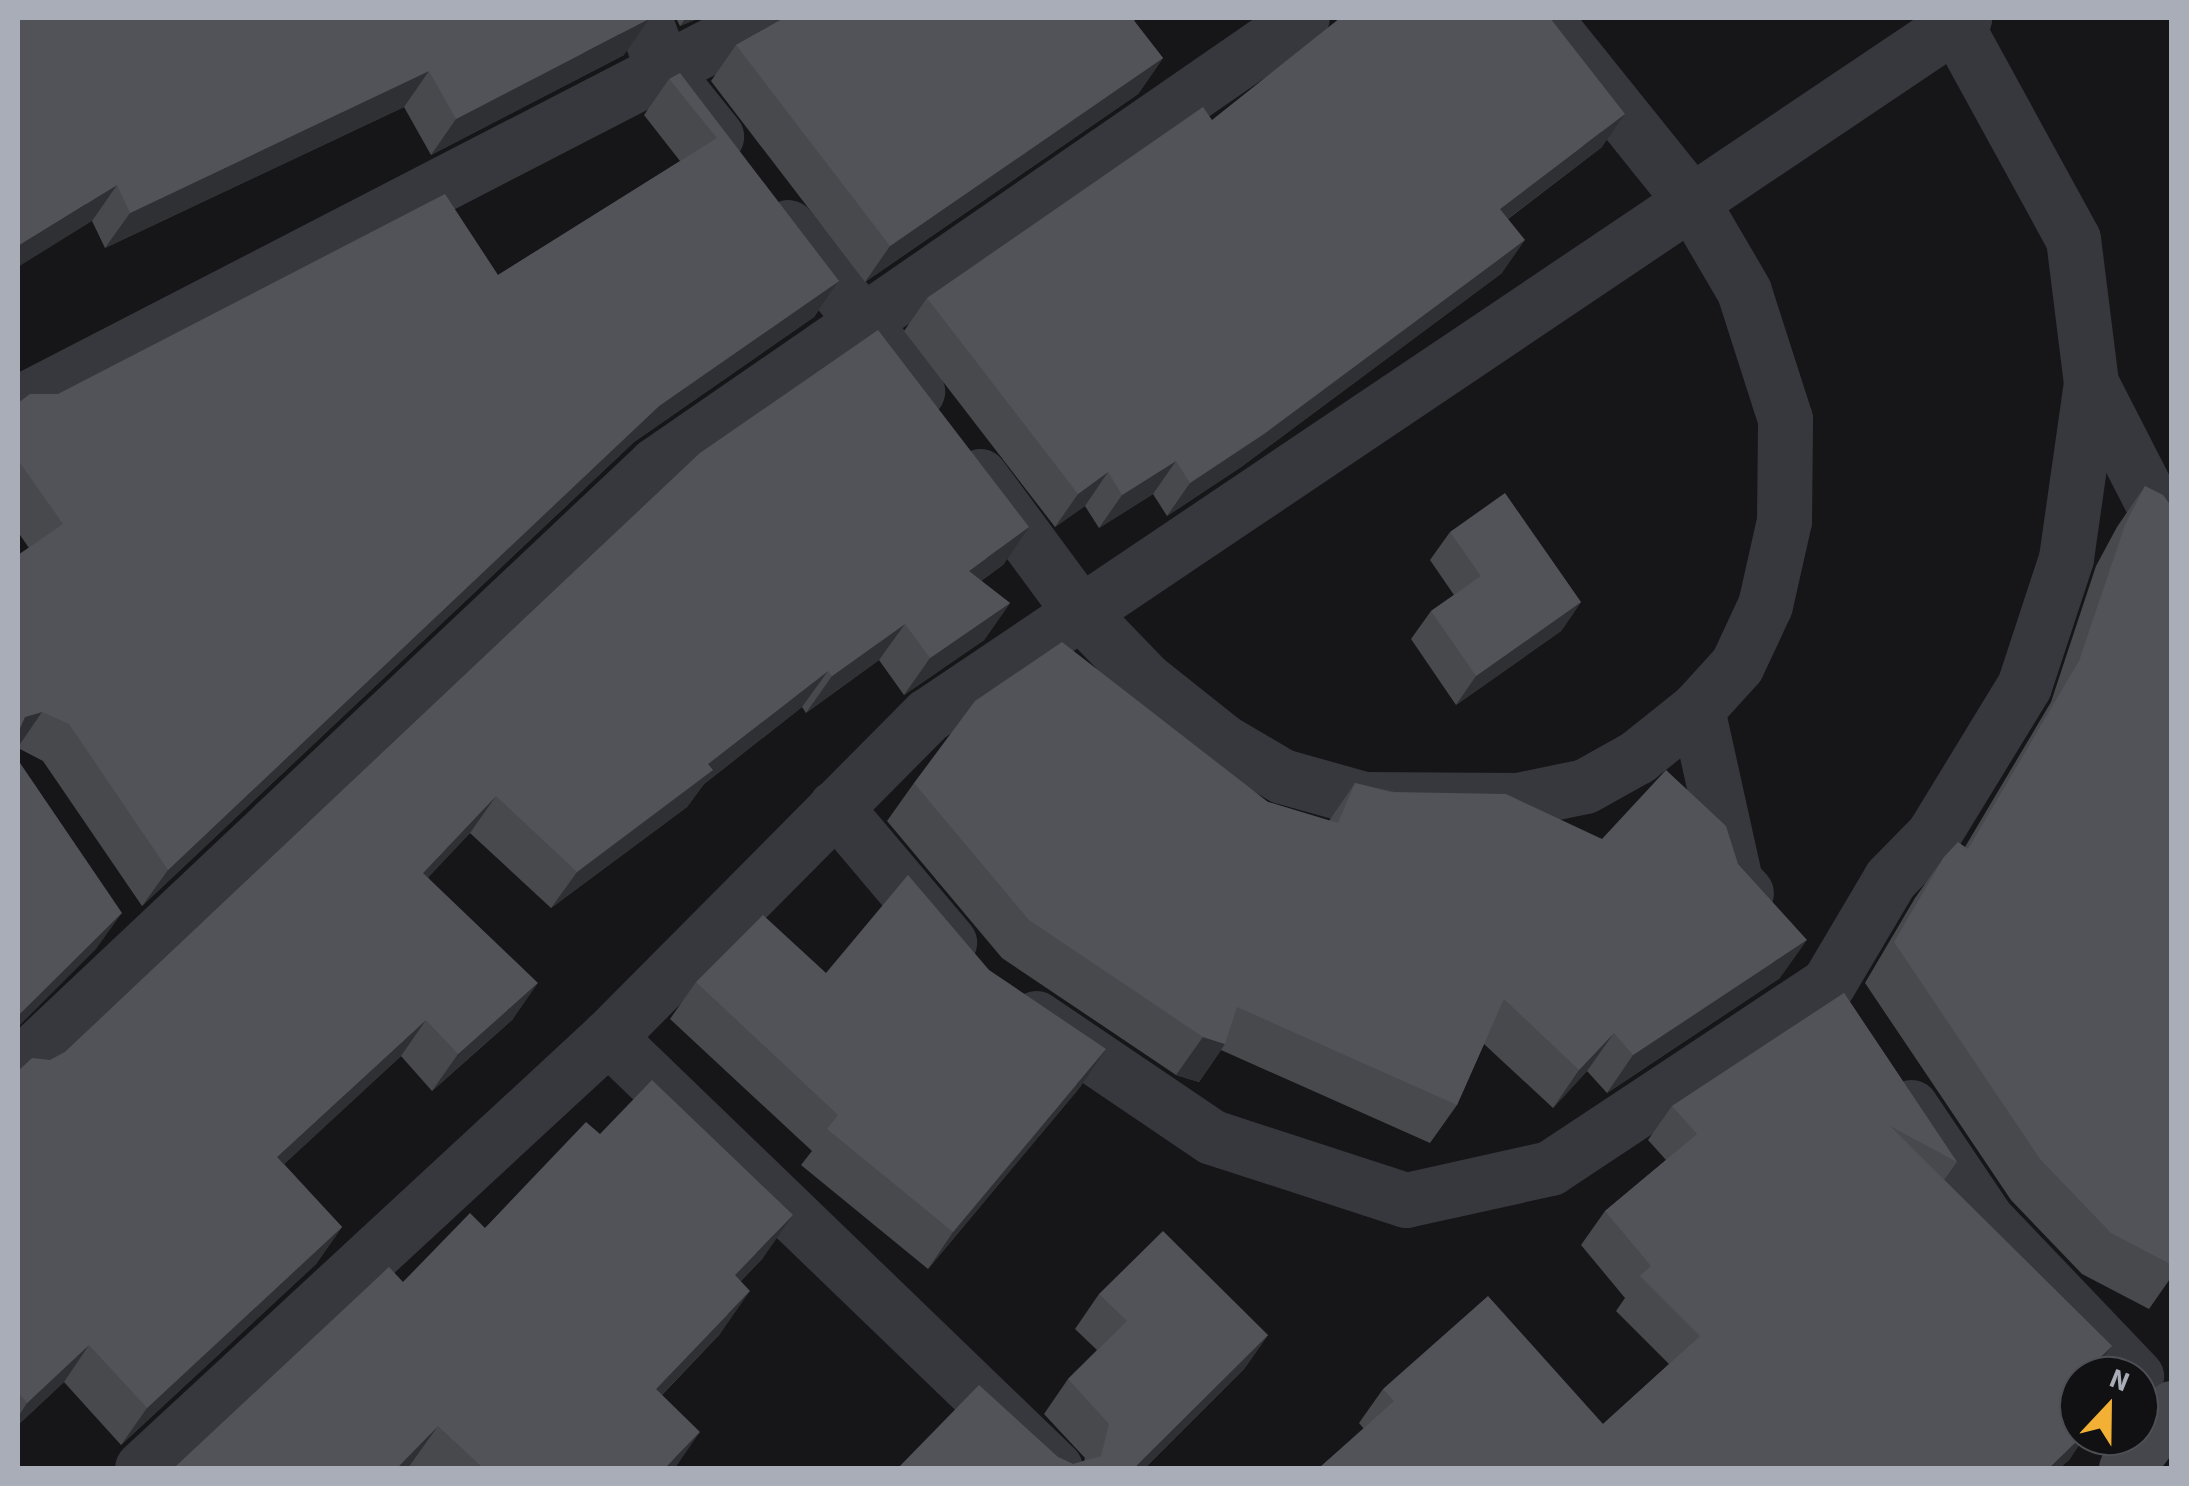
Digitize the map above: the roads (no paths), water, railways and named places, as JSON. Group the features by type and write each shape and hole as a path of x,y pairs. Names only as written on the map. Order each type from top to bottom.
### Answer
{"street":[{"path":"644,18 664,70 862,320 1081,612 1146,680 1224,742 1282,776 1364,799 1518,800 1585,786 1637,757 1697,709 1737,665 1765,606 1784,521 1785,419 1744,291 1692,202 1544,18"},
{"path":"18,403 764,18"},
{"path":"18,1066 655,466 1302,18"},
{"path":"142,1468 608,1037 835,808 928,715 1960,21 2073,239 2092,383 2066,558 2024,686 1933,834 1890,879 1828,984 1550,1168 1406,1200 1212,1137 989,986 835,808"},
{"path":"18,366 408,164"},
{"path":"2092,383 2172,541"},
{"path":"1697,709 1735,881 1828,984 1987,1220 2118,1356"},
{"path":"104,906 137,954"},
{"path":"608,1037 1055,1468"}]}
